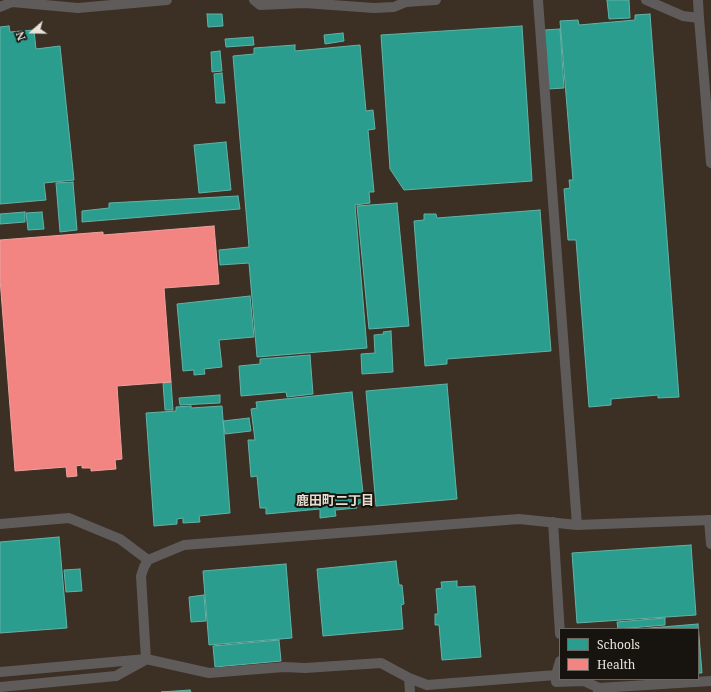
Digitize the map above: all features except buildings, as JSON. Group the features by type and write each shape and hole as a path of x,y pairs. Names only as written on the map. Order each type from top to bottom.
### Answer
{"lane":[{"path":"0,7 12,2 78,8 168,0"},
{"path":"254,0 260,5 304,3 374,8 394,7 406,2 436,0"},
{"path":"538,0 577,525"},
{"path":"646,0 683,16 700,18"},
{"path":"698,0 711,163"},
{"path":"0,524 69,518 120,539 148,560"},
{"path":"146,659 141,576 144,567 148,560 184,545 519,519 577,525 710,520 711,544"},
{"path":"553,522 560,628"},
{"path":"0,687 116,676 146,659"},
{"path":"0,672 117,660 146,659 209,673 284,667 305,668 381,663 409,678 427,685 556,675"},
{"path":"559,665 556,675 556,682 584,681 599,690 711,681"},
{"path":"409,678 410,692"}],"shaded area":[{"path":"0,0 711,0 711,692 0,692"}],"district":[{"name":"鹿田町二丁目","path":"335,501"}]}
